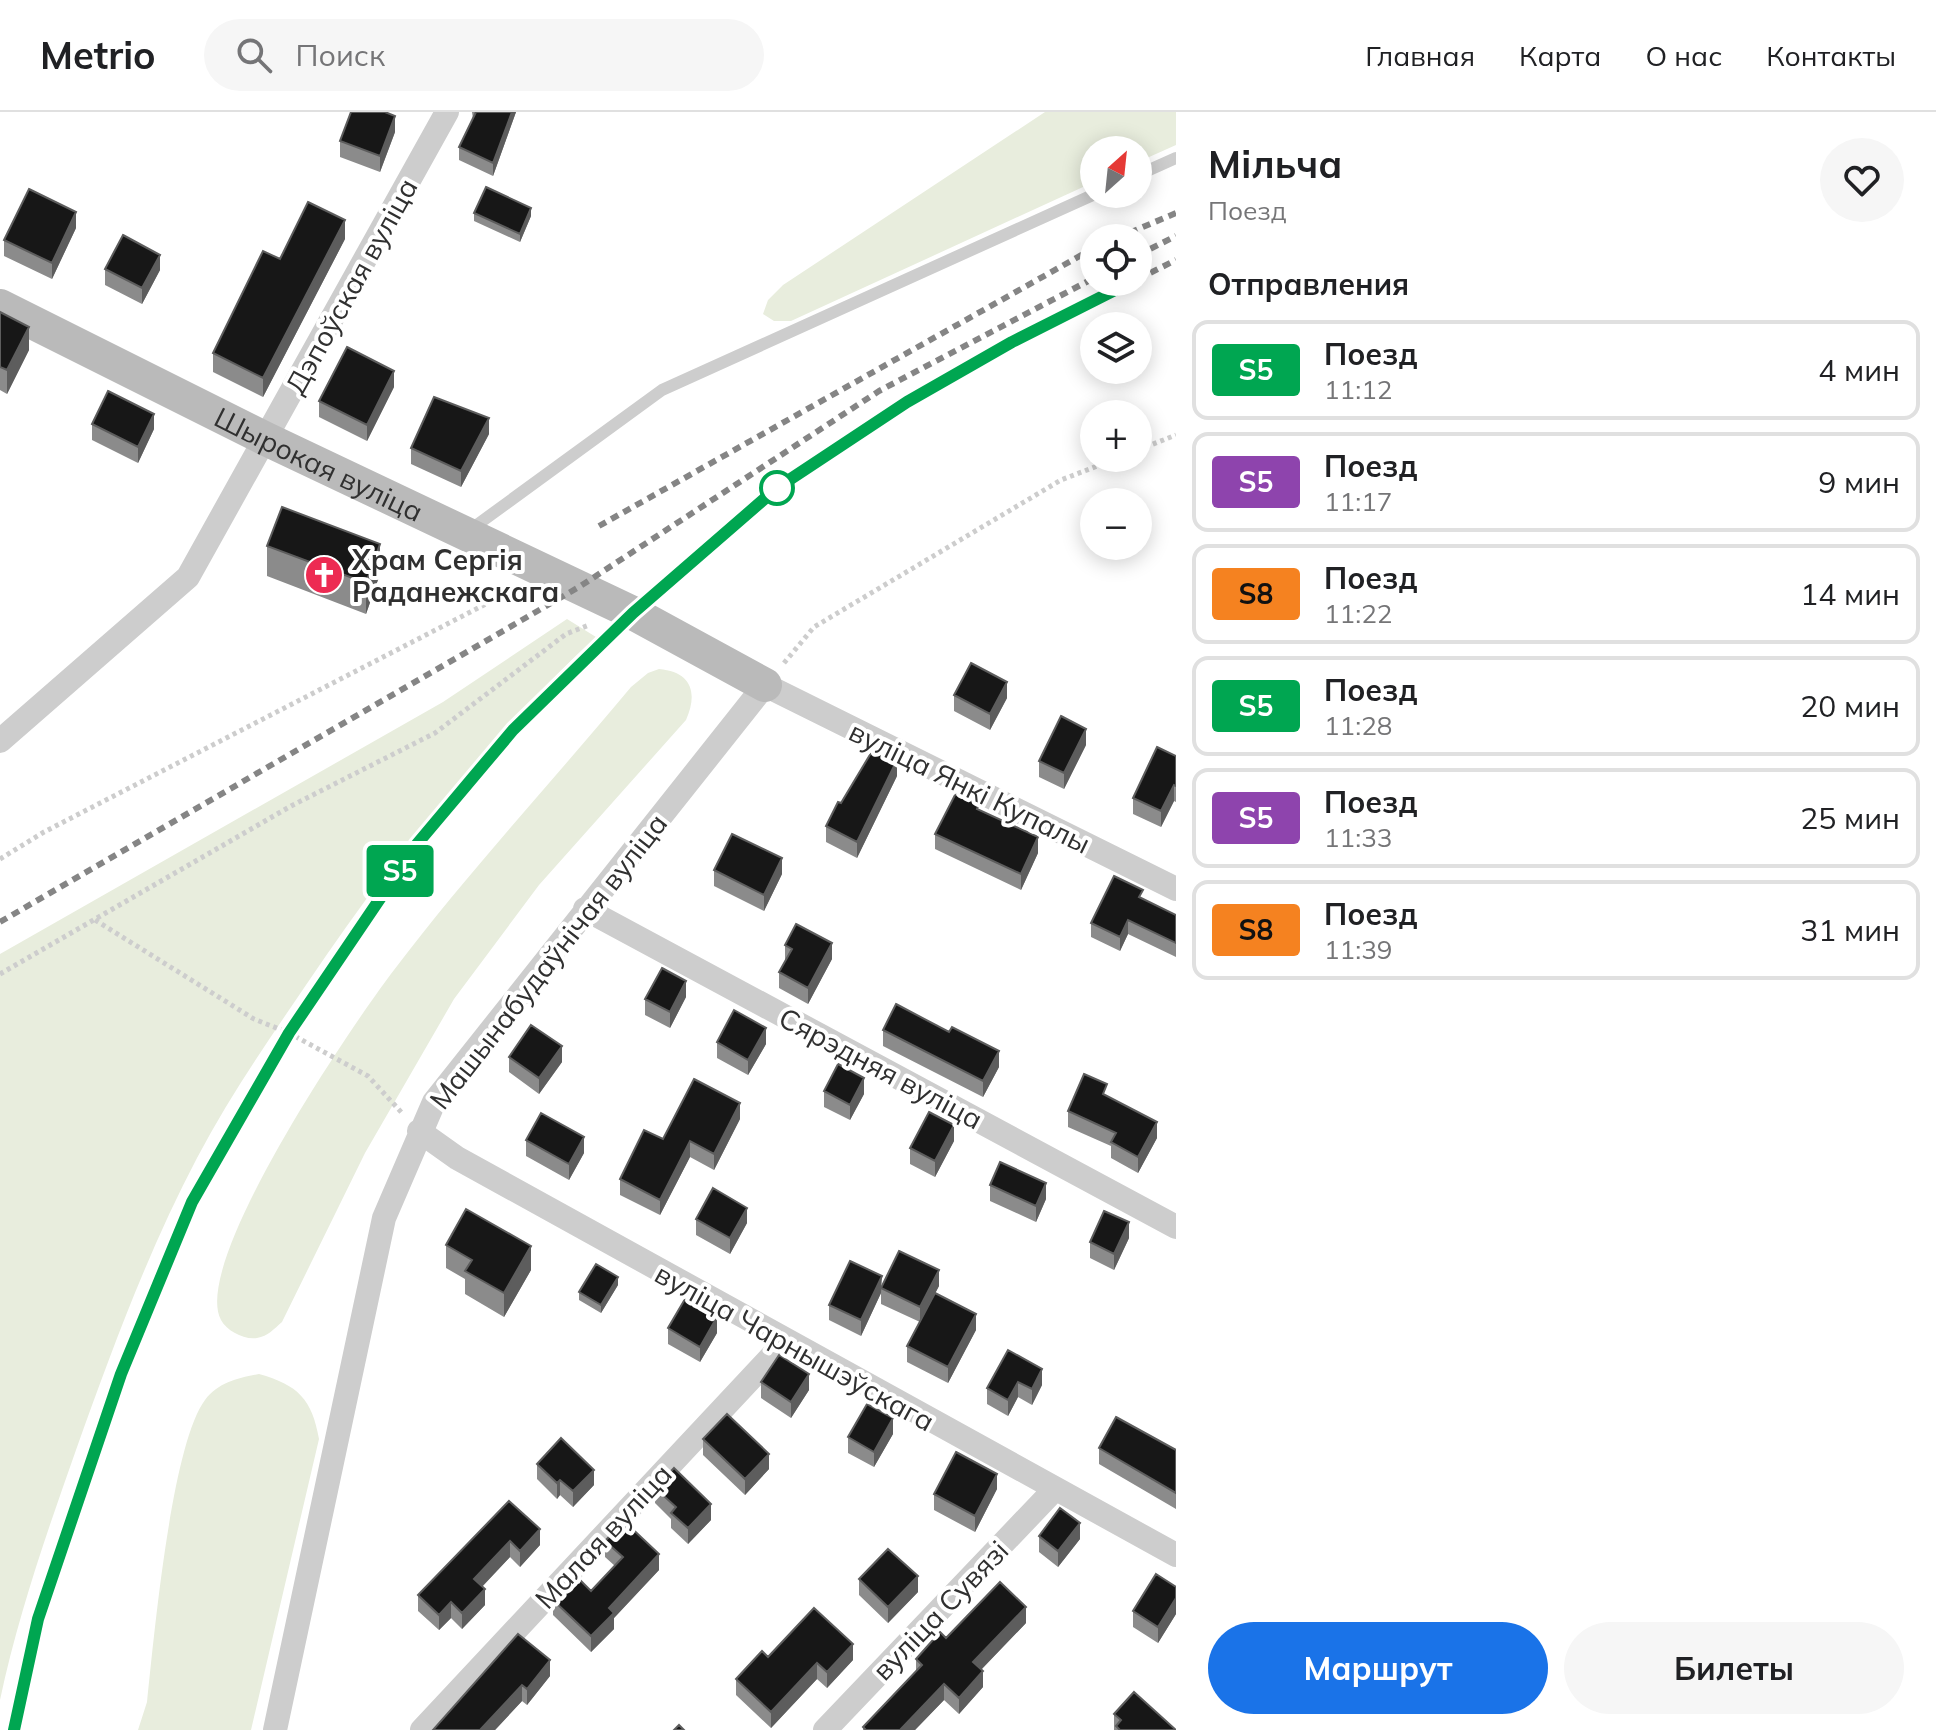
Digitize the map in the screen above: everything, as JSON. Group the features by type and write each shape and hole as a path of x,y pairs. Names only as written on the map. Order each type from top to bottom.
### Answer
{"street":[{"name":"Дэпоўская вуліца","path":"0,741 188,577 447,112"},
{"name":"Шырокая вуліца","path":"0,306 266,439 633,613 765,685"},
{"name":"вуліца Янкі Купалы","path":"765,685 1176,889"},
{"name":"Машынабудаўнічая вуліца","path":"275,1730 384,1218 419,1131 434,1102 765,685"},
{"name":"Сярэдняя вуліца","path":"585,909 1176,1227"},
{"name":"вуліца Чарнышэўскага","path":"419,1131 457,1158 785,1342 1176,1555"},
{"name":"Малая вуліца","path":"422,1730 785,1342"},
{"name":"вуліца Сувязі","path":"825,1730 1054,1490"}],"lane":[{"path":"1152,169 1176,158"},
{"path":"467,532 662,390 1080,201"}],"path":[{"path":"1152,444 1176,435"},
{"path":"765,685 814,627 1061,480 1082,472"},
{"path":"0,859 44,832 548,572"},
{"path":"0,974 291,806 435,733 566,634 624,611"},
{"path":"95,920 254,1019 289,1033 368,1076 419,1131"}],"green space":[{"path":"1045,112 1176,112 1176,145 1152,156 1152,136 1080,136 1080,188 791,321 774,321 763,314 768,300 783,285"},
{"path":"567,619 596,637 477,760 371,892 277,1027 209,1135 146,1265 89,1413 34,1574 0,1700 0,954 443,702"},
{"path":"659,669 679,674 689,686 691,701 686,720 539,885 454,999 365,1153 282,1322 268,1334 257,1338 247,1338 232,1331 221,1320 218,1291 229,1249 281,1143 346,1039 394,970 481,862 631,687 648,673"},
{"path":"259,1374 284,1383 301,1396 312,1414 319,1439 251,1730 138,1730 147,1702 159,1590 174,1499 193,1424 205,1400 216,1389 236,1379"}],"building":[{"path":"351,112 385,112 395,116 380,156 340,141"},
{"path":"476,112 512,112 493,163 459,147"},
{"path":"486,187 531,208 520,234 474,213"},
{"path":"29,189 76,212 52,263 4,240"},
{"path":"308,202 345,220 263,378 213,353 263,251 280,259"},
{"path":"123,235 160,255 142,288 105,269"},
{"path":"0,312 29,327 7,370 0,367"},
{"path":"347,347 394,371 367,425 319,401"},
{"path":"108,391 154,414 138,447 92,424"},
{"path":"434,397 489,418 461,471 411,448"},
{"path":"282,507 380,544 366,583 267,546"},
{"path":"971,663 1007,682 990,714 954,695"},
{"path":"1061,716 1086,729 1064,773 1039,761"},
{"path":"1157,747 1176,756 1176,786 1161,811 1133,798"},
{"path":"874,748 897,760 857,842 826,826"},
{"path":"956,793 979,804 977,809 1038,837 1021,874 935,834"},
{"path":"732,834 782,858 764,895 714,870"},
{"path":"1114,876 1143,890 1139,897 1176,915 1176,943 1128,920 1120,937 1091,923"},
{"path":"796,924 832,943 808,988 779,972 792,949 785,945"},
{"path":"662,968 686,981 670,1012 645,999"},
{"path":"896,1004 949,1032 952,1027 999,1051 983,1081 883,1030"},
{"path":"734,1010 766,1028 748,1060 717,1042"},
{"path":"531,1025 562,1046 539,1078 509,1057"},
{"path":"838,1064 864,1078 850,1105 824,1091"},
{"path":"1084,1074 1107,1084 1103,1094 1157,1122 1138,1157 1111,1142 1116,1133 1068,1111"},
{"path":"694,1079 740,1103 714,1154 690,1141 660,1200 620,1179 644,1130 663,1139"},
{"path":"929,1112 954,1125 935,1161 910,1148"},
{"path":"541,1113 584,1137 569,1164 526,1140"},
{"path":"1000,1162 1046,1183 1036,1206 990,1185"},
{"path":"713,1188 747,1208 730,1238 696,1219"},
{"path":"466,1209 531,1246 504,1293 465,1271 472,1260 446,1245"},
{"path":"1104,1211 1129,1222 1114,1254 1090,1242"},
{"path":"899,1251 939,1270 920,1307 881,1288"},
{"path":"850,1261 882,1276 861,1320 829,1305"},
{"path":"596,1264 618,1277 601,1305 579,1292"},
{"path":"935,1293 976,1314 948,1367 907,1346"},
{"path":"685,1299 717,1317 700,1347 668,1328"},
{"path":"1008,1350 1042,1369 1032,1389 1018,1382 1008,1400 987,1388"},
{"path":"779,1355 809,1374 791,1402 761,1382"},
{"path":"867,1404 893,1418 874,1452 848,1437"},
{"path":"727,1414 769,1454 745,1479 703,1439"},
{"path":"1116,1417 1176,1450 1176,1493 1099,1448"},
{"path":"561,1438 594,1470 573,1491 560,1480 557,1483 537,1464"},
{"path":"956,1452 997,1474 975,1516 934,1494"},
{"path":"674,1468 711,1504 688,1528 671,1513 676,1507 655,1488"},
{"path":"509,1501 540,1529 520,1551 510,1541 474,1579 485,1589 462,1613 451,1602 439,1615 418,1595"},
{"path":"1060,1508 1080,1523 1058,1551 1039,1536"},
{"path":"624,1521 659,1554 609,1608 614,1613 591,1636 553,1600 576,1576 591,1591 623,1557 605,1541"},
{"path":"888,1549 918,1576 888,1607 859,1579"},
{"path":"1156,1574 1176,1587 1176,1598 1158,1627 1133,1611"},
{"path":"1000,1582 1026,1607 973,1662 983,1671 959,1698 944,1684 900,1730 866,1730 863,1727 922,1665 916,1659 940,1632 946,1638"},
{"path":"814,1608 853,1644 827,1672 817,1663 771,1712 736,1679 762,1651 768,1657"},
{"path":"518,1634 550,1660 527,1689 522,1685 480,1730 433,1730"},
{"path":"1134,1692 1176,1730 1120,1730 1116,1726 1121,1720 1114,1714"}],"railway":[{"path":"1150,224 1176,213"},
{"path":"1152,248 1176,236"},
{"path":"599,526 1080,256"},
{"path":"1152,272 1176,260"},
{"path":"0,922 579,587 879,391 1080,285"},
{"path":"14,1730 38,1619 121,1374 192,1202 289,1033 417,844 513,730 633,613 777,488 907,402 1012,342 1103,296"}],"train":[{"name":"S5","path":"14,1730 38,1619 121,1374 192,1202 289,1033 417,844 513,730 633,613 777,488 907,402 1012,342 1103,296"}],"place":[{"name":"Храм Сергія Раданежскага","path":"324,575"}]}
